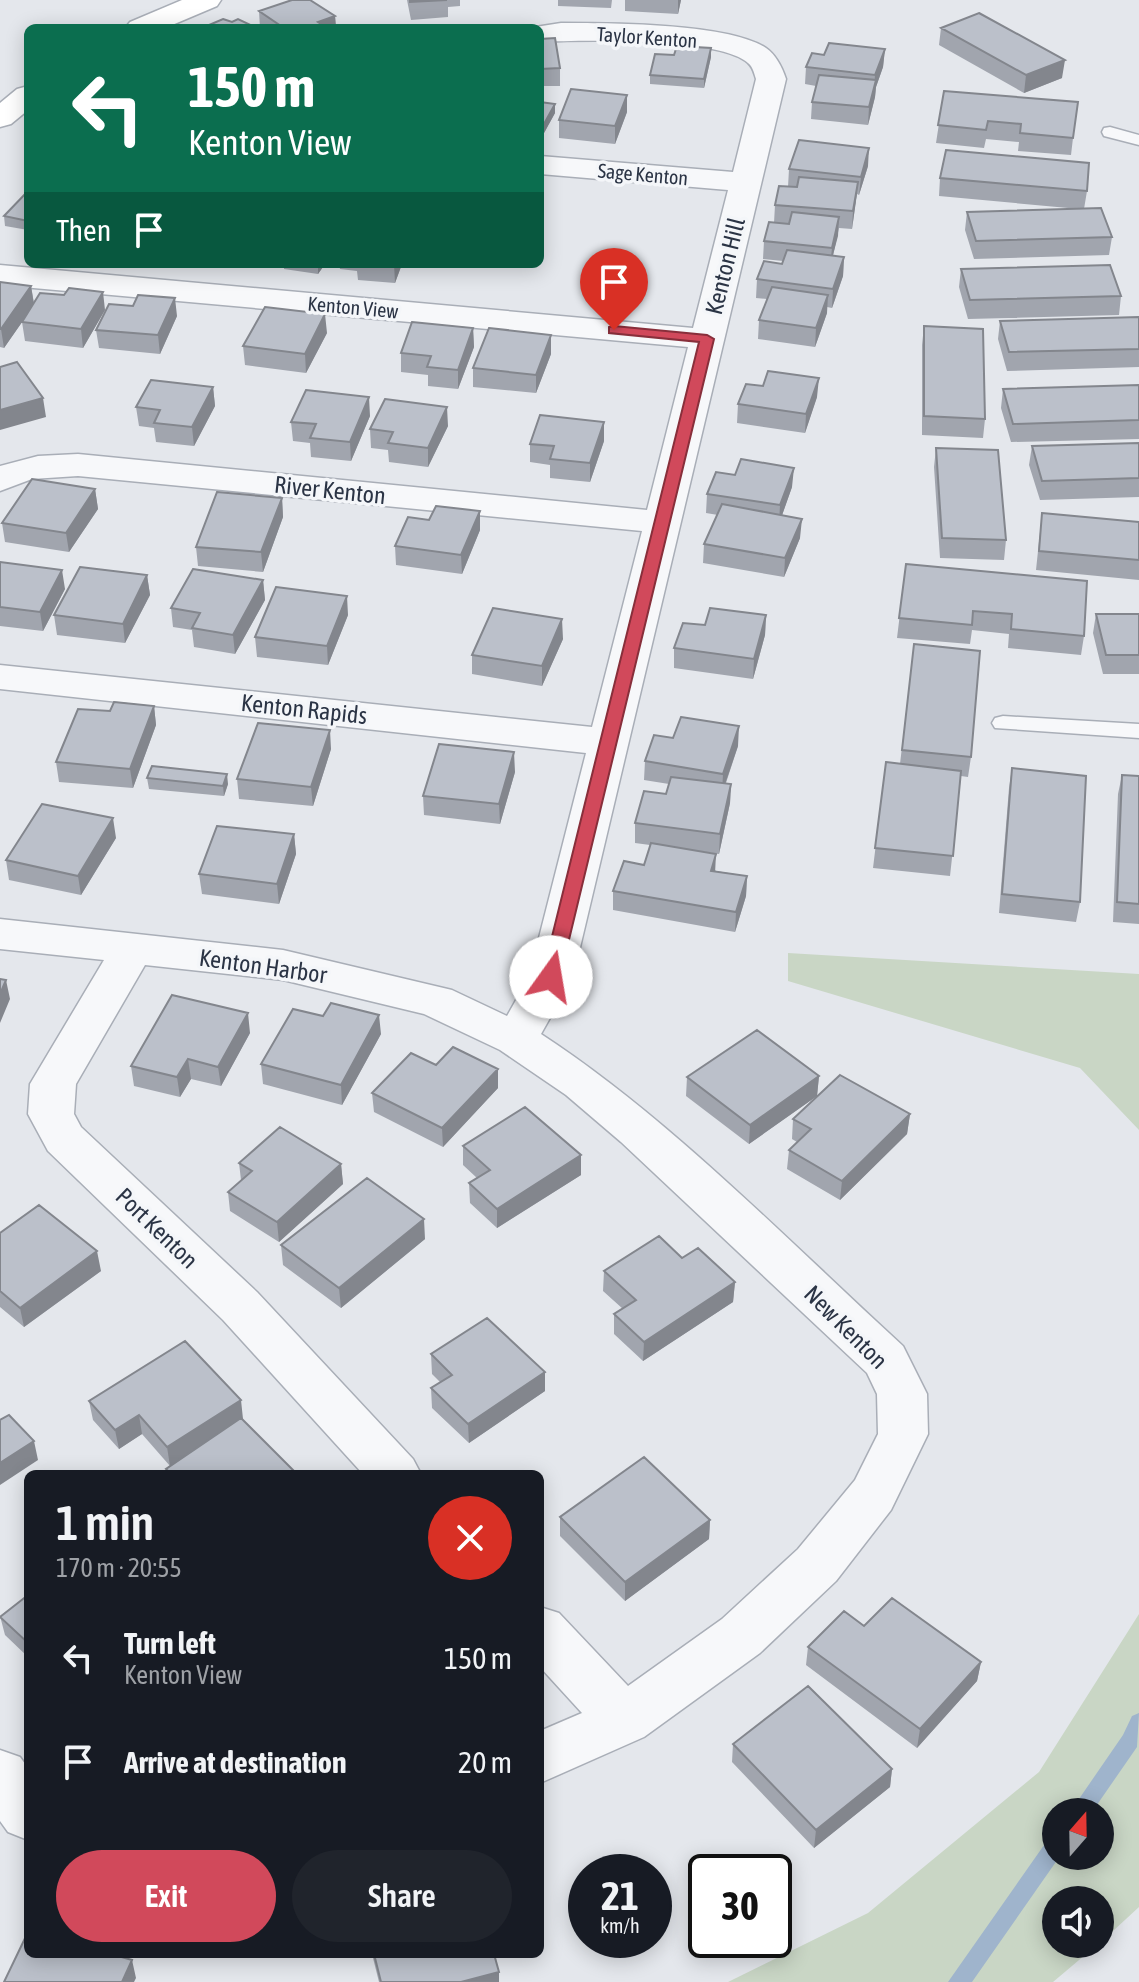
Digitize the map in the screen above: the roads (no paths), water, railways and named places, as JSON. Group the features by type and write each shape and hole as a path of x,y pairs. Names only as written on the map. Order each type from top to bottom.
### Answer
{"street":[{"path":"150,24 207,0"},
{"name":"Taylor Kenton","path":"544,33 680,38 726,44 752,52"},
{"name":"Kenton Hill","path":"516,1039 551,977 771,79 766,64 752,52"},
{"path":"0,118 24,98"},
{"name":"Sage Kenton","path":"544,165 745,182"},
{"name":"Kenton View","path":"0,275 95,273 707,339"},
{"name":"River Kenton","path":"0,480 12,473 42,465 78,465 662,522"},
{"name":"Kenton Rapids","path":"0,677 608,742"},
{"name":"Kenton Harbor","path":"0,934 283,965 436,1001 516,1039"},
{"name":"Port Kenton","path":"132,950 53,1084 51,1114 64,1139 240,1306 391,1470"},
{"name":"New Kenton","path":"516,1039 582,1083 637,1130 885,1360 902,1394 903,1434 873,1495 817,1565 741,1636 624,1720 544,1756"},
{"path":"544,1634 624,1720"},
{"path":"0,1775 24,1808"}],"lane":[{"path":"1110,132 1139,140"},
{"path":"1003,723 1139,731"}],"waterway":[{"path":"1090,1798 1130,1741 1139,1722"},
{"path":"959,1982 1042,1865"}]}
